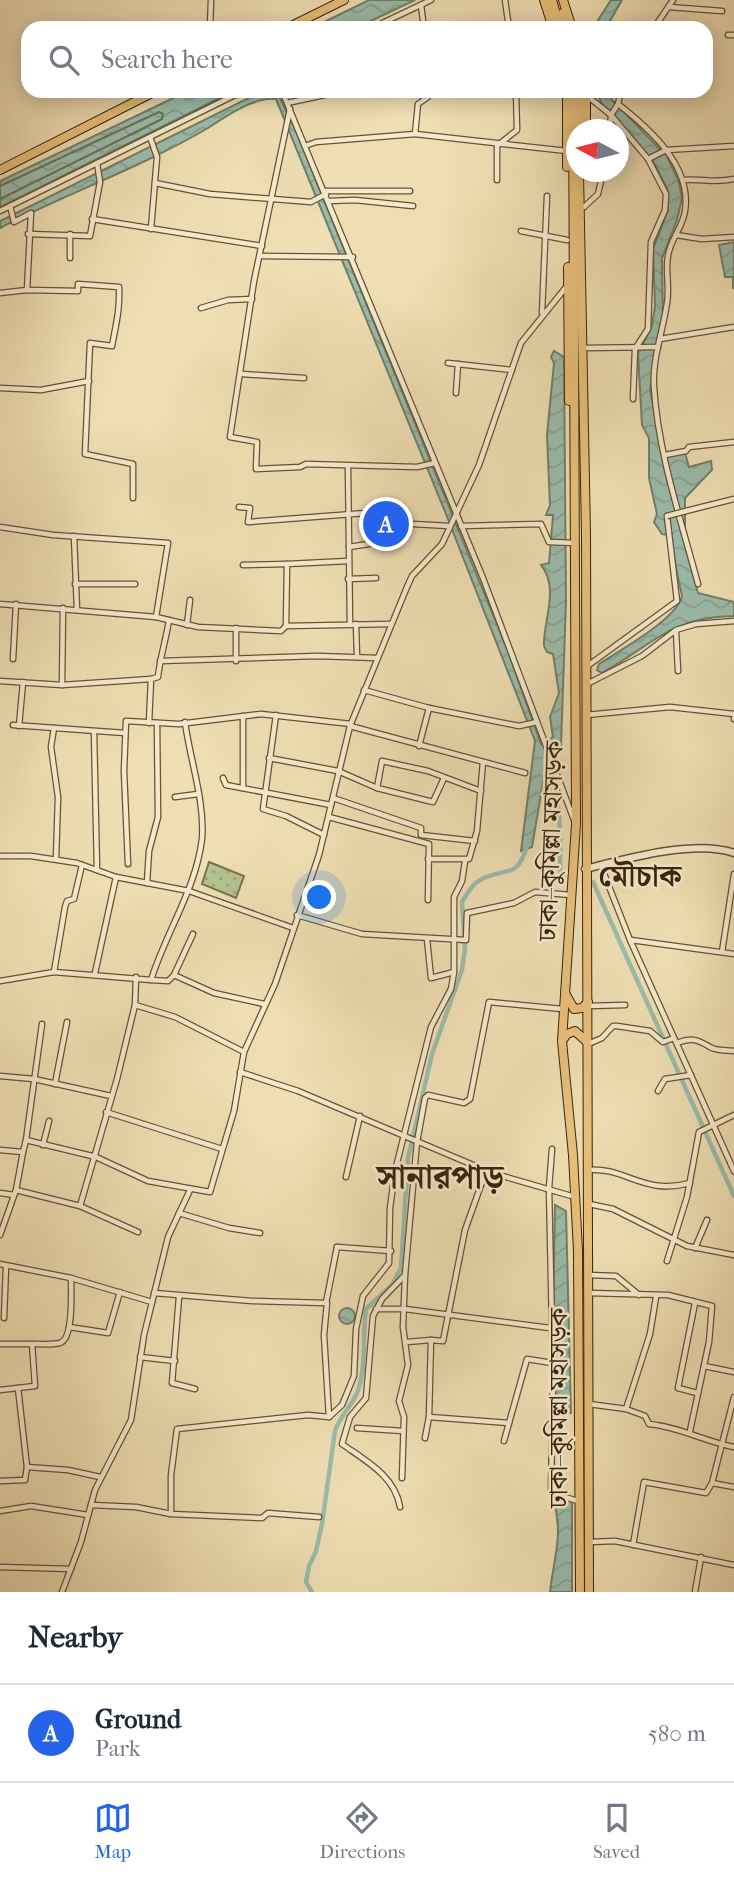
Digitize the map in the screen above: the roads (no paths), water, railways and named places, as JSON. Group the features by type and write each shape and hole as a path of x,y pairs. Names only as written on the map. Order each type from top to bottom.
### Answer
{"main road":[{"path":"300,21 344,0"},
{"path":"544,0 552,21"},
{"path":"552,0 558,21"},
{"path":"563,0 569,21"},
{"path":"0,170 142,98"},
{"path":"567,98 567,119"},
{"name":"ঢাকা–কুমিল্লা মহাসড়ক","path":"573,98 571,543 576,824 562,1041 576,1197 580,1592"},
{"path":"581,119 583,98"},
{"path":"584,98 585,119"},
{"path":"567,182 568,382 572,422"},
{"path":"582,182 586,403 582,421"},
{"name":"ঢাকা–কুমিল্লা মহাসড়ক","path":"582,182 589,1592"},
{"path":"564,990 573,1009 588,1004"},
{"path":"562,1041 571,1031 578,1032 587,1043"}],"street":[{"path":"210,21 211,0"},
{"path":"387,21 431,0"},
{"path":"505,0 508,21"},
{"path":"659,21 673,0"},
{"path":"421,5 423,21"},
{"path":"668,7 722,11"},
{"path":"0,211 229,98"},
{"path":"285,98 330,201 461,526 576,824"},
{"path":"287,103 310,98"},
{"path":"415,134 418,104 427,98"},
{"path":"497,146 517,131 516,98"},
{"path":"591,98 611,115 648,159 666,194 665,210 651,242 648,329 637,348 633,398"},
{"path":"611,119 619,98"},
{"path":"618,104 666,150 683,180 685,215 668,254 668,300 657,347 653,383 665,456 698,584"},
{"path":"290,109 284,125 252,299 242,373 231,415 230,437 257,442 256,468 300,467 306,464 348,467 424,466 435,463"},
{"path":"305,146 316,142 415,134 497,146 509,144 514,148 566,151"},
{"path":"150,136 156,157 150,229"},
{"path":"497,146 497,180"},
{"path":"648,159 666,150 734,146"},
{"path":"28,234 90,236 100,182 97,163"},
{"path":"683,180 696,178 714,184 734,179"},
{"path":"583,207 598,194 601,182"},
{"path":"155,183 210,194 311,202 326,193 410,191"},
{"path":"542,314 548,236 547,196"},
{"path":"330,201 355,200 413,206"},
{"path":"10,206 14,222 31,213 27,290"},
{"path":"92,219 262,246"},
{"path":"521,231 567,240"},
{"path":"70,234 70,258"},
{"path":"676,235 702,239 734,237"},
{"path":"260,256 353,257"},
{"path":"0,293 27,290 59,293 78,291 78,284 120,287 120,321 115,326 112,346 90,343 85,454 133,464 133,498"},
{"path":"26,1140 96,1157 148,1181 209,1192 234,1111 244,1052 275,984 324,835 338,771 364,690 412,576 442,544 479,465 520,343 568,285"},
{"path":"201,308 228,300 252,299"},
{"path":"660,339 734,327"},
{"path":"585,348 657,347"},
{"path":"448,363 512,370"},
{"path":"456,393 458,364"},
{"path":"242,373 304,378"},
{"path":"0,388 41,390 89,381"},
{"path":"665,456 686,451 689,447 734,442"},
{"path":"348,467 348,579 357,657"},
{"path":"586,667 677,601 667,516 734,499"},
{"path":"239,507 250,508 248,522 392,511 395,540 349,547"},
{"path":"395,523 449,525"},
{"path":"461,526 541,524 549,542 571,543"},
{"path":"0,527 43,534 168,544 156,617"},
{"path":"74,536 77,610"},
{"path":"243,565 348,561"},
{"path":"286,626 287,564"},
{"path":"348,579 376,578"},
{"path":"75,584 135,584"},
{"path":"187,625 190,600"},
{"path":"0,604 156,617 187,625 281,631 286,626 391,624"},
{"path":"13,659 16,604"},
{"path":"62,685 63,608"},
{"path":"0,681 62,685 158,677 169,620"},
{"path":"586,684 607,677 642,656 676,630 696,624 734,621"},
{"path":"236,628 236,661"},
{"path":"676,630 678,671"},
{"path":"160,661 236,661 264,657 377,658"},
{"path":"149,723 152,679"},
{"path":"23,682 16,726 125,733"},
{"path":"364,690 429,708 519,726 536,723"},
{"path":"586,715 670,707 734,717"},
{"path":"419,746 429,708"},
{"path":"243,715 243,788"},
{"path":"128,864 126,721 185,722 243,715 276,715 351,725 419,746 525,773"},
{"path":"276,715 263,809 286,816 324,835"},
{"path":"152,980 163,943 189,891 202,838 198,794 185,722"},
{"path":"147,883 149,851 158,817 157,723"},
{"path":"54,728 51,747 58,797 56,859"},
{"path":"94,732 97,870"},
{"path":"269,758 338,771 377,788 433,802 444,778"},
{"path":"377,788 382,761 428,771 481,791"},
{"path":"428,859 469,859 475,841 484,762"},
{"path":"223,778 226,785 331,805"},
{"path":"176,796 198,794"},
{"path":"333,798 421,828 421,835 475,841"},
{"path":"329,817 429,844 428,900"},
{"path":"585,869 679,850 716,847 734,853"},
{"path":"0,856 56,859 116,877 189,891 293,928"},
{"path":"170,1514 177,1429 308,1415 329,1417 342,1405 355,1376 356,1329 363,1296 385,1271 391,1251 390,1208 402,1136 416,1094 431,1027 450,989 454,972 456,940 452,917 453,897 462,881 465,861"},
{"path":"54,972 65,907 75,896 82,865"},
{"path":"600,866 671,1041 734,1171"},
{"path":"722,952 734,874"},
{"path":"95,973 116,877"},
{"path":"297,915 362,934 466,940 467,913 514,903 535,892 572,895"},
{"path":"0,981 54,972 95,973 167,981 174,975 193,933"},
{"path":"427,939 430,978 454,972"},
{"path":"630,940 734,954"},
{"path":"174,975 214,993 264,1004"},
{"path":"80,1206 96,1157 135,1005 136,977"},
{"path":"402,1478 404,1417 399,1401 408,1365 405,1275 417,1142 428,1095 464,1103 470,1099 489,1002 562,1009"},
{"path":"588,1004 625,1005"},
{"path":"135,1005 175,1017 244,1052"},
{"path":"55,1084 67,1022"},
{"path":"0,1235 15,1193 26,1140 43,1024"},
{"path":"587,1043 602,1038 617,1026 649,1031 671,1041 704,1042 711,1048 734,1050"},
{"path":"240,1072 360,1116 486,1171 576,1197"},
{"path":"0,1076 34,1079 111,1096"},
{"path":"659,1091 666,1079 687,1077"},
{"path":"106,1112 222,1149"},
{"path":"667,1261 691,1183 699,1132 734,1115"},
{"path":"346,1177 360,1116"},
{"path":"43,1145 49,1121"},
{"path":"552,1149 549,1188 551,1493 579,1501"},
{"path":"0,1150 23,1152"},
{"path":"586,1170 609,1171 636,1182 658,1186 674,1187 691,1183"},
{"path":"407,1342 443,1341 465,1230 486,1171"},
{"path":"62,1592 100,1477 131,1420 140,1357 168,1237 190,1190"},
{"path":"0,1193 15,1193 80,1206 138,1232"},
{"path":"588,1204 613,1209 695,1248 734,1255"},
{"path":"179,1213 229,1228 260,1233"},
{"path":"695,1248 707,1220"},
{"path":"329,1417 328,1365 324,1335 337,1247 391,1251"},
{"path":"0,1264 71,1278 152,1302"},
{"path":"4,1318 6,1267"},
{"path":"400,1507 393,1486 377,1469 342,1444 350,1417 366,1398 371,1361 371,1322 376,1309 405,1275"},
{"path":"588,1275 616,1276 639,1295"},
{"path":"0,1344 62,1343 69,1327 71,1278"},
{"path":"69,1327 108,1333 120,1292"},
{"path":"154,1293 179,1297 327,1303"},
{"path":"587,1293 656,1297 668,1295 713,1309 690,1431"},
{"path":"179,1297 174,1385 195,1389"},
{"path":"625,1409 650,1334 656,1297"},
{"path":"695,1303 678,1388 697,1393"},
{"path":"376,1309 405,1308 550,1328"},
{"path":"425,1437 429,1417 431,1340"},
{"path":"0,1390 36,1384 32,1344"},
{"path":"140,1357 175,1361"},
{"path":"504,1441 527,1359 552,1363"},
{"path":"704,1366 734,1372"},
{"path":"0,1481 25,1480 27,1467 18,1388"},
{"path":"633,1545 641,1484 706,1493 712,1483 724,1445 734,1397"},
{"path":"589,1404 625,1409 645,1416 649,1424 690,1431 700,1439 734,1447"},
{"path":"429,1417 509,1423"},
{"path":"357,1427 403,1431"},
{"path":"27,1467 68,1470 100,1477"},
{"path":"712,1483 734,1487"},
{"path":"91,1505 135,1507 170,1514 262,1518 268,1513 319,1517"},
{"path":"0,1511 32,1506 88,1515"},
{"path":"589,1542 604,1540 734,1565"},
{"path":"695,1592 701,1557"},
{"path":"0,1567 71,1569"}],"water":[{"path":"369,0 415,0 371,21 326,21"},
{"path":"611,0 622,0 610,21 598,21"},
{"path":"173,98 220,98 0,207 0,181"},
{"path":"249,98 280,98 295,129 507,649 541,744 553,737 550,717 559,693 553,654 547,652 544,646 550,594 547,574 541,565 549,563 553,515 546,515 550,505 547,435 554,363 551,357 554,351 564,357 566,602 561,745 547,759 532,847 521,851 535,741 446,514 276,99 259,101 241,108 157,155 0,228 0,221"},
{"path":"599,98 611,98 667,156 679,182 682,198 677,220 662,258 663,322 650,390 664,456 685,453 689,467 711,461 712,470 685,498 685,536 698,593 734,602 734,616 694,621 678,627 602,673 597,670 599,664 659,624 678,605 682,596 669,535 662,534 654,522 657,514 649,478 649,438 642,425 638,354 652,325 655,307 653,249 668,210 667,188 653,161 629,134 629,119 615,119"},
{"path":"734,242 733,288 733,277 725,277 719,245"},
{"path":"555,1205 566,1211 571,1413 555,1413 553,1329 559,1329 559,1317 553,1316"},
{"path":"347,1308 353,1310 353,1322 347,1324 341,1322 339,1316 341,1310"},
{"path":"553,1498 572,1502 572,1592 550,1592 558,1535"}],"waterway":[{"path":"543,766 557,803 560,867 561,877 564,878"},
{"path":"312,1592 306,1582 322,1524 335,1431 357,1393 362,1373 366,1309 392,1285 401,1268 408,1158 432,1054 462,970 465,948 462,902 477,882 509,871 519,864 527,846"},
{"path":"593,882 734,1196"}],"place":[{"name":"Ground","path":"386,524"}],"district":[{"name":"মৌচাক","path":"640,876"},
{"name":"সানারপাড়","path":"440,1177"}]}
